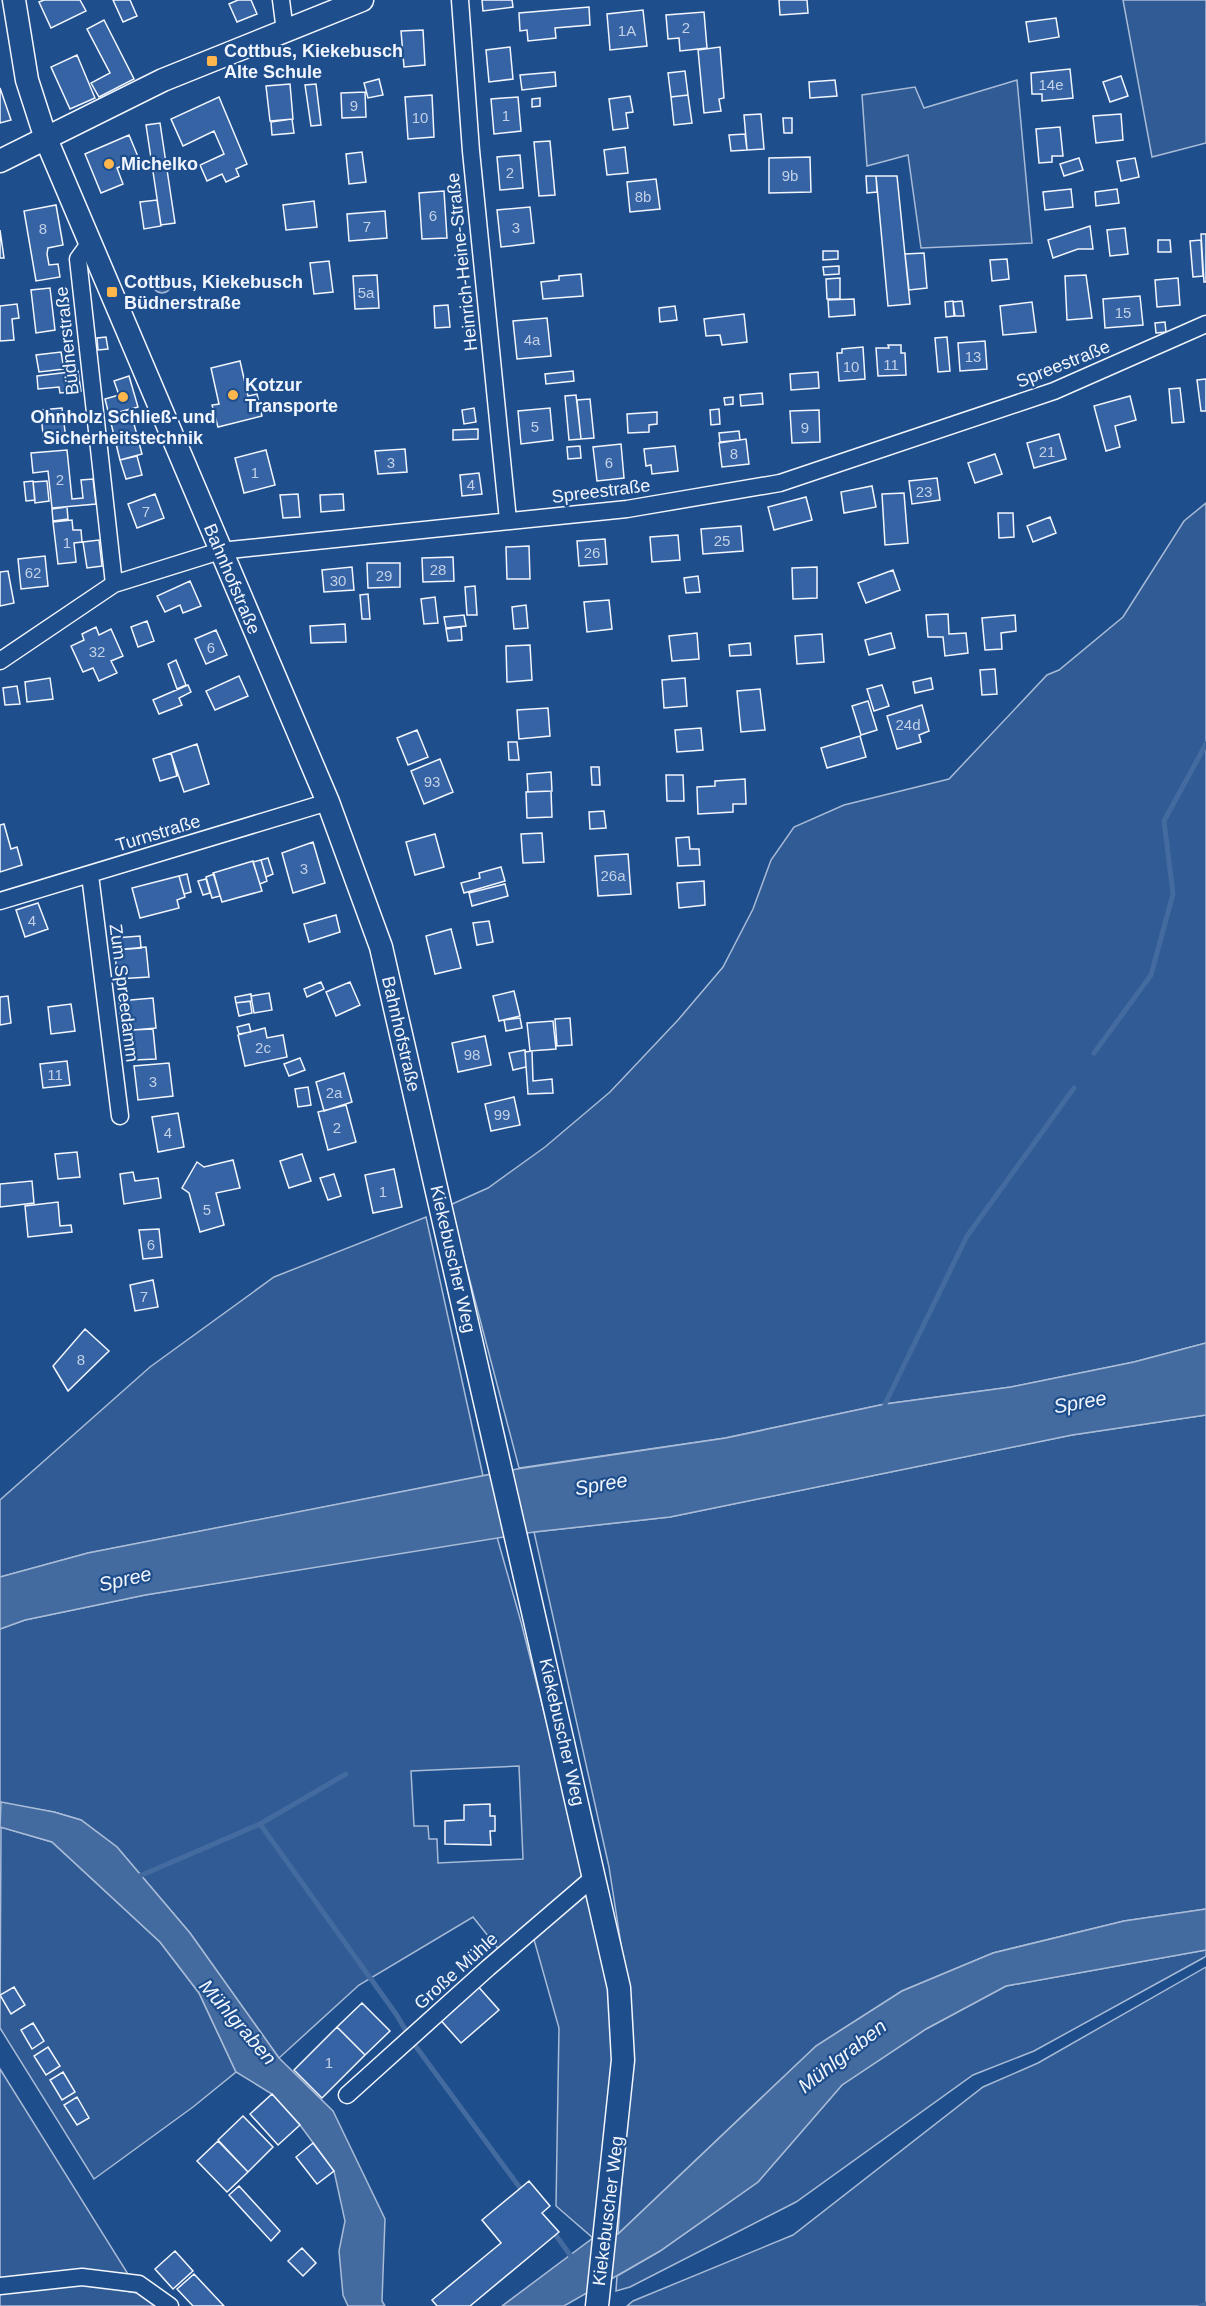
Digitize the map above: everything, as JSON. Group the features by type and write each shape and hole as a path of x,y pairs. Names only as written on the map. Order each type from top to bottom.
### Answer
{"main road":[{"name":"Bahnhofstraße","path":"14,0 27,80 46,139 327,802 381,947 431,1166"},
{"path":"0,161 163,80 362,0"},
{"name":"Kiekebuscher Weg","path":"431,1166 492,1423 619,1988 623,2060 597,2306"}],"street":[{"path":"281,0 285,31"},
{"name":"Heinrich-Heine-Straße","path":"460,0 471,151 508,520"},
{"name":"Büdnerstraße","path":"91,241 78,259 114,584"},
{"name":"Spreestraße","path":"0,661 114,584 220,551 627,509 780,483 1054,392 1206,324"},
{"name":"Turnstraße","path":"0,901 327,802"},
{"name":"Zum Spreedamm","path":"90,875 120,1116"},
{"name":"Große Mühle","path":"347,2096 488,1968 594,1878"},
{"path":"0,2286 82,2277 139,2284 170,2306"}],"shaded area":[{"path":"1123,0 1206,0 1206,143 1152,157"},
{"path":"1017,80 1032,243 921,248 908,155 867,166 862,95 915,87 924,108"},
{"path":"1206,503 1206,1343 1134,1362 1011,1387 885,1404 725,1438 519,1468 450,1205 488,1188 545,1147 610,1092 678,1020 723,967 753,909 771,860 794,827 844,805 949,779 1047,675 1059,670 1123,617 1184,521"},
{"path":"426,1217 483,1476 88,1553 0,1577 0,1500 150,1367 274,1277"},
{"path":"1206,1415 1206,1909 1124,1921 993,1953 902,1991 816,2046 618,2234 632,2039 624,1964 609,1867 534,1532 670,1517 1072,1435"},
{"path":"497,1537 585,1873 500,1951 473,1917 359,1985 279,2058 190,1933 117,1847 81,1820 54,1812 0,1803 0,1629 25,1620 145,1595","holes":["519,1766 523,1859 438,1863 437,1839 429,1839 428,1826 414,1826 411,1771"]},
{"path":"1,1827 52,1842 160,1942 199,1993 236,2072 193,2107 94,2179 0,2028"},
{"path":"589,1889 618,2040 593,2238 556,2206 559,2028 533,1936"},
{"path":"1206,1950 1206,1956 1203,1958 1034,2051 973,2075 796,2202 630,2287 616,2291 617,2276 660,2251 758,2182 842,2085 926,2029 1006,1986"},
{"path":"1206,1967 1206,2306 627,2306 633,2301 793,2235 983,2087 1038,2063"},
{"path":"0,2069 128,2274 85,2270 0,2280"},
{"path":"87,2284 137,2293 155,2306 0,2306 0,2293"}],"water":[{"path":"158,275 166,275 171,280 169,291 158,293 153,288 153,280"},
{"name":"Spree","path":"1206,1343 1206,1415 1072,1435 670,1517 534,1532 145,1595 25,1620 0,1629 0,1577 88,1553 517,1469 726,1438 885,1404 1011,1387 1134,1362"},
{"name":"Mühlgraben","path":"1,1802 54,1812 81,1820 117,1847 190,1933 279,2058 333,2111 385,2219 382,2301 385,2306 348,2306 343,2295 339,2251 345,2221 334,2171 300,2125 272,2094 236,2072 199,1993 160,1942 52,1842 0,1827"},
{"name":"Mühlgraben","path":"1206,1909 1206,1950 1006,1986 926,2029 842,2085 758,2182 660,2251 564,2306 502,2306 593,2238 618,2234 816,2046 902,1991 993,1953 1124,1921"}],"building":[{"path":"80,0 86,11 51,28 39,2"},
{"path":"113,0 130,0 137,16 123,22"},
{"path":"238,0 251,0 257,14 237,22 229,4"},
{"path":"482,0 512,0 513,7 483,11"},
{"path":"779,0 807,0 808,13 780,15"},
{"path":"589,7 590,25 555,28 556,38 528,41 527,30 520,31 519,13"},
{"path":"643,10 647,46 610,50 607,14"},
{"path":"704,12 707,48 680,51 679,38 668,39 666,15"},
{"path":"1056,18 1059,37 1029,42 1026,22"},
{"path":"104,20 134,79 99,97 91,83 110,73 87,29"},
{"path":"423,30 425,65 404,67 401,31"},
{"path":"510,47 513,79 489,82 486,50"},
{"path":"720,47 724,98 719,99 721,111 704,113 698,50"},
{"path":"77,55 95,98 70,109 51,67"},
{"path":"1070,69 1073,98 1042,101 1042,94 1032,94 1031,73"},
{"path":"685,71 688,95 671,97 668,73"},
{"path":"555,72 556,86 522,90 520,75"},
{"path":"1121,76 1128,96 1110,102 1103,82"},
{"path":"379,79 383,95 368,98 364,83"},
{"path":"835,80 837,96 810,98 809,82"},
{"path":"290,84 293,119 270,121 266,86"},
{"path":"316,84 321,125 311,126 305,85"},
{"path":"0,88 11,120 0,123"},
{"path":"365,92 366,117 342,118 341,93"},
{"path":"432,95 434,137 408,139 405,97"},
{"path":"688,95 692,123 674,125 671,97"},
{"path":"630,96 633,112 626,113 628,128 613,130 609,99"},
{"path":"219,97 247,164 236,169 239,176 226,182 222,174 207,181 200,165 224,154 214,131 183,146 171,119"},
{"path":"518,97 521,131 494,134 491,99"},
{"path":"540,98 540,106 532,107 532,99"},
{"path":"761,114 764,149 747,150 744,115"},
{"path":"1121,114 1123,140 1096,143 1093,116"},
{"path":"783,118 792,118 792,133 784,133"},
{"path":"292,119 294,133 272,135 271,122"},
{"path":"160,123 175,223 161,225 146,125"},
{"path":"1060,127 1063,156 1052,156 1052,162 1039,163 1036,129"},
{"path":"745,134 747,150 731,151 729,135"},
{"name":"Michelko","path":"129,135 139,159 117,168 123,184 101,193 85,154"},
{"path":"550,141 555,195 539,196 534,142"},
{"path":"625,147 628,173 607,175 604,150"},
{"path":"362,152 366,182 349,184 346,154"},
{"path":"520,155 523,188 500,190 497,157"},
{"path":"810,157 811,192 769,193 769,158"},
{"path":"1079,158 1083,170 1064,176 1060,164"},
{"path":"1135,158 1139,177 1121,181 1117,161"},
{"path":"866,176 876,176 877,192 867,193"},
{"path":"876,176 897,176 910,304 888,306"},
{"path":"656,179 660,209 630,212 627,182"},
{"path":"1071,189 1073,207 1045,210 1043,192"},
{"path":"1117,189 1119,203 1096,206 1095,192"},
{"path":"444,191 447,238 422,239 419,193"},
{"path":"157,200 161,226 144,229 140,202"},
{"path":"314,201 317,227 286,230 283,205"},
{"path":"56,205 63,245 48,248 47,254 49,265 58,264 60,277 36,281 24,211"},
{"path":"530,207 534,243 501,247 497,210"},
{"path":"385,211 387,238 349,241 347,214"},
{"path":"1090,226 1093,249 1078,249 1053,258 1048,240"},
{"path":"1125,228 1128,254 1110,256 1107,230"},
{"path":"0,230 4,258 0,258"},
{"path":"1201,234 1206,234 1206,282 1204,282"},
{"path":"1158,240 1170,240 1171,252 1158,252"},
{"path":"1201,240 1203,276 1193,277 1190,241"},
{"path":"823,251 838,251 838,259 823,260"},
{"path":"924,253 927,288 909,290 905,254"},
{"path":"1007,259 1009,279 992,281 990,260"},
{"path":"329,261 333,292 314,294 310,263"},
{"path":"839,266 839,274 824,275 823,267"},
{"path":"581,274 583,296 543,299 541,282 559,280 559,276"},
{"path":"377,275 379,308 355,309 353,276"},
{"path":"1086,275 1092,318 1067,320 1065,276"},
{"path":"840,278 840,299 827,299 826,279"},
{"path":"1178,278 1180,305 1157,307 1155,280"},
{"path":"50,288 55,330 36,333 31,290"},
{"path":"1140,296 1143,325 1105,328 1103,299"},
{"path":"854,299 855,315 829,317 828,300"},
{"path":"953,301 954,316 946,317 945,302"},
{"path":"962,301 964,316 955,316 953,302"},
{"path":"1032,302 1036,332 1003,335 1000,306"},
{"path":"17,304 19,318 12,319 14,340 0,341 0,306"},
{"path":"448,305 450,327 435,328 434,306"},
{"path":"675,306 677,320 660,322 659,308"},
{"path":"744,314 747,342 722,345 720,335 706,336 704,319"},
{"path":"547,318 551,356 517,359 513,321"},
{"path":"1165,322 1166,332 1156,333 1155,323"},
{"path":"106,337 108,349 98,350 97,338"},
{"path":"947,337 950,371 938,372 935,338"},
{"path":"985,341 987,369 960,371 958,343"},
{"path":"888,345 901,345 901,353 905,353 906,375 878,376 876,348 889,348"},
{"path":"863,347 865,379 839,381 837,353 842,353 842,349"},
{"path":"61,352 64,369 39,372 36,355"},
{"name":"Kotzur Transporte","path":"240,361 248,396 257,394 262,416 218,427 212,405 219,404 211,368"},
{"path":"78,371 81,391 60,393 59,387 38,389 37,376"},
{"path":"573,371 574,381 546,384 545,374"},
{"path":"818,372 819,388 791,390 790,374"},
{"name":"Ohnholz Schließ- und Sicherheitstechnik","path":"129,376 138,407 109,415 105,399 119,395 114,381"},
{"path":"1206,379 1206,411 1201,411 1197,380"},
{"path":"1180,388 1184,422 1172,423 1169,389"},
{"path":"762,393 763,404 741,406 740,395"},
{"path":"576,395 581,439 569,440 565,396"},
{"path":"1130,396 1136,420 1115,426 1120,447 1106,451 1094,406"},
{"path":"733,397 733,404 725,405 724,398"},
{"path":"590,399 594,438 581,439 577,400"},
{"path":"62,408 66,439 44,441 40,410"},
{"path":"474,408 476,422 464,424 462,410"},
{"path":"550,408 553,440 521,444 518,411"},
{"path":"130,409 142,454 120,460 109,415"},
{"path":"719,409 720,424 711,425 710,410"},
{"path":"819,410 820,442 792,443 790,411"},
{"path":"657,412 657,424 649,425 649,432 628,433 627,414"},
{"path":"478,429 478,439 453,440 453,430"},
{"path":"739,431 740,440 720,442 719,433"},
{"path":"1059,434 1066,459 1034,468 1027,443"},
{"path":"746,439 749,464 722,467 719,443"},
{"path":"621,444 624,478 597,481 593,447"},
{"path":"580,446 581,458 568,459 567,447"},
{"path":"675,446 678,471 652,474 651,465 646,466 644,449"},
{"path":"405,449 407,472 378,474 375,451"},
{"path":"67,450 72,499 83,498 81,480 93,479 96,504 52,508 48,471 33,473 31,453"},
{"path":"266,450 275,485 244,493 235,458"},
{"path":"995,454 1002,474 975,483 968,463"},
{"path":"137,456 142,475 126,479 120,460"},
{"path":"479,473 482,494 462,496 460,475"},
{"path":"937,478 940,500 912,504 909,481"},
{"path":"33,481 35,500 26,501 24,482"},
{"path":"47,481 49,501 35,503 33,482"},
{"path":"872,486 876,507 844,513 841,492"},
{"path":"904,493 908,543 885,545 882,494"},
{"path":"155,494 164,518 137,528 128,504"},
{"path":"298,494 300,517 283,518 280,495"},
{"path":"343,494 344,510 321,512 320,495"},
{"path":"806,497 812,520 774,530 768,507"},
{"path":"67,507 68,519 53,521 52,509"},
{"path":"998,513 1013,513 1014,537 999,538"},
{"path":"1050,517 1056,533 1033,542 1027,526"},
{"path":"72,520 73,530 81,530 82,542 74,543 76,562 58,564 53,522"},
{"path":"741,526 743,551 703,554 701,529"},
{"path":"678,535 680,560 652,562 650,537"},
{"path":"605,539 607,564 579,566 577,541"},
{"path":"99,540 102,566 87,568 83,542"},
{"path":"529,546 530,579 507,579 506,547"},
{"path":"45,556 48,586 21,589 18,559"},
{"path":"453,557 454,581 423,582 422,558"},
{"path":"367,563 400,563 400,587 368,588"},
{"path":"352,567 354,590 324,592 322,570"},
{"path":"817,567 817,598 793,599 792,568"},
{"path":"893,570 900,590 866,603 858,583"},
{"path":"8,571 14,603 0,606 0,572"},
{"path":"698,576 700,592 686,593 684,578"},
{"path":"190,581 201,606 183,613 180,605 165,612 157,596"},
{"path":"475,586 477,615 467,615 465,587"},
{"path":"368,594 370,619 362,619 360,595"},
{"path":"435,597 438,623 424,624 421,599"},
{"path":"609,600 612,629 587,632 584,602"},
{"path":"526,605 528,628 514,629 512,607"},
{"path":"948,614 949,634 966,633 968,653 945,656 943,637 928,637 926,615"},
{"path":"464,615 466,626 446,628 444,617"},
{"path":"1015,615 1016,631 1001,633 1002,649 985,650 982,618"},
{"path":"147,621 154,641 138,647 131,627"},
{"path":"345,624 346,642 311,643 310,626"},
{"path":"96,627 99,635 111,629 123,656 111,661 117,673 99,681 93,668 83,672 71,646 84,640 82,634"},
{"path":"461,627 462,640 448,641 446,629"},
{"path":"216,630 227,655 206,664 195,639"},
{"path":"697,633 699,659 672,661 669,636"},
{"path":"891,633 895,648 869,655 865,640"},
{"path":"822,634 824,662 797,664 795,636"},
{"path":"750,643 751,655 730,656 729,645"},
{"path":"530,645 532,680 507,682 506,646"},
{"path":"176,660 186,685 177,689 168,664"},
{"path":"995,669 997,694 982,695 980,670"},
{"path":"239,676 248,696 215,710 206,691"},
{"path":"50,678 53,699 27,702 25,682"},
{"path":"685,678 687,706 664,708 662,680"},
{"path":"931,678 933,689 915,693 913,682"},
{"path":"188,685 191,692 179,698 182,705 159,714 153,700"},
{"path":"882,685 889,706 874,711 867,689"},
{"path":"17,686 20,704 5,705 3,688"},
{"path":"760,689 765,730 741,732 737,691"},
{"path":"868,701 877,730 861,735 852,706"},
{"path":"922,705 929,731 919,735 921,742 897,749 887,716"},
{"path":"548,708 550,736 519,739 517,710"},
{"path":"701,728 703,750 677,752 675,730"},
{"path":"417,730 428,757 408,765 397,738"},
{"path":"860,736 866,757 827,768 821,748"},
{"path":"508,742 517,742 519,760 509,760"},
{"path":"197,744 209,784 184,792 171,753"},
{"path":"171,753 177,776 160,781 153,759"},
{"path":"440,759 453,792 424,804 411,771"},
{"path":"591,767 599,767 600,785 592,785"},
{"path":"551,772 552,791 528,792 527,774"},
{"path":"666,775 683,775 684,801 667,801"},
{"path":"745,779 746,804 733,804 733,812 698,814 697,787 715,786 715,781"},
{"path":"551,791 552,817 527,818 526,792"},
{"path":"604,811 606,828 590,829 589,812"},
{"path":"4,824 11,849 17,847 22,865 0,872 0,825"},
{"path":"542,833 544,862 523,863 521,834"},
{"path":"435,834 444,867 415,875 406,842"},
{"path":"689,837 690,849 699,849 700,865 678,866 676,838"},
{"path":"313,842 325,883 293,893 282,853"},
{"path":"628,854 631,894 598,896 595,856"},
{"path":"268,858 273,874 266,877 261,860"},
{"path":"261,860 267,881 260,884 253,862"},
{"path":"253,861 262,891 222,902 213,873"},
{"path":"501,867 505,881 464,893 461,883 480,878 479,873"},
{"path":"187,874 191,892 184,894 179,876"},
{"path":"214,874 220,896 212,898 206,877"},
{"path":"179,876 185,897 177,900 179,908 140,918 132,888"},
{"path":"206,879 210,893 203,895 198,881"},
{"path":"704,881 705,905 679,908 677,883"},
{"path":"505,884 508,896 472,906 469,893"},
{"path":"38,903 48,929 25,937 16,910"},
{"path":"336,915 340,932 309,942 304,924"},
{"path":"489,921 493,942 477,945 473,923"},
{"path":"451,929 461,968 435,974 426,936"},
{"path":"140,936 141,948 116,950 115,938"},
{"path":"146,947 149,977 117,979 115,950"},
{"path":"321,982 324,989 307,997 304,989"},
{"path":"350,982 360,1005 336,1016 326,992"},
{"path":"514,991 520,1016 499,1021 493,996"},
{"path":"269,993 272,1010 254,1013 251,996"},
{"path":"251,994 252,1001 236,1003 235,997"},
{"path":"8,996 11,1023 0,1025 0,997"},
{"path":"153,998 156,1028 122,1031 119,1001"},
{"path":"250,1001 252,1013 239,1016 236,1003"},
{"path":"71,1004 75,1031 51,1034 48,1007"},
{"path":"520,1018 522,1028 506,1031 504,1020"},
{"path":"570,1018 572,1045 557,1046 555,1019"},
{"path":"553,1021 556,1049 530,1051 527,1023"},
{"path":"249,1024 251,1032 239,1034 237,1027"},
{"path":"265,1028 267,1038 283,1035 287,1057 245,1066 238,1035"},
{"path":"153,1029 156,1059 134,1060 131,1030"},
{"path":"485,1036 491,1065 458,1072 452,1043"},
{"path":"525,1050 526,1067 513,1070 509,1053"},
{"path":"532,1051 533,1081 552,1079 553,1093 528,1094 525,1052"},
{"path":"300,1058 305,1070 289,1076 284,1064"},
{"path":"67,1061 70,1085 43,1088 40,1064"},
{"path":"169,1063 173,1096 138,1100 134,1066"},
{"path":"344,1073 352,1102 324,1111 316,1082"},
{"path":"308,1087 311,1105 298,1107 295,1089"},
{"path":"514,1097 520,1125 491,1131 485,1104"},
{"path":"346,1105 356,1142 328,1150 318,1112"},
{"path":"178,1113 184,1147 158,1152 152,1117"},
{"path":"77,1152 80,1177 58,1179 55,1154"},
{"path":"302,1154 311,1181 289,1188 280,1161"},
{"path":"233,1160 240,1188 216,1193 224,1225 200,1232 189,1193 182,1188 197,1162 204,1167"},
{"path":"394,1169 402,1207 373,1213 365,1175"},
{"path":"133,1172 135,1181 158,1178 161,1198 124,1204 120,1174"},
{"path":"334,1174 341,1196 328,1200 320,1178"},
{"path":"32,1181 34,1203 0,1207 0,1184"},
{"path":"58,1202 60,1226 71,1225 72,1232 28,1237 25,1206"},
{"path":"159,1229 162,1257 143,1259 139,1230"},
{"path":"153,1280 158,1307 135,1311 130,1285"},
{"path":"85,1329 109,1351 68,1391 53,1366"},
{"path":"490,1804 490,1816 495,1816 495,1831 490,1831 491,1845 445,1844 445,1821 464,1820 464,1805"},
{"path":"475,1983 499,2010 461,2043 437,2016"},
{"path":"14,1987 25,2005 11,2014 0,1995"},
{"path":"362,2003 390,2031 365,2055 337,2027"},
{"path":"33,2023 44,2041 32,2049 21,2030"},
{"path":"337,2027 365,2055 322,2098 294,2070"},
{"path":"48,2047 60,2066 46,2075 34,2056"},
{"path":"63,2072 75,2092 62,2100 50,2080"},
{"path":"272,2094 300,2125 278,2145 250,2114"},
{"path":"77,2097 89,2118 77,2125 64,2105"},
{"path":"243,2116 273,2147 248,2172 218,2140"},
{"path":"218,2141 248,2172 227,2192 197,2161"},
{"path":"313,2143 334,2171 317,2184 296,2157"},
{"path":"529,2181 550,2206 542,2213 559,2232 470,2306 437,2306 432,2300 501,2243 482,2220"},
{"path":"239,2186 280,2231 271,2241 229,2195"},
{"path":"302,2248 316,2263 303,2276 288,2261"},
{"path":"175,2251 193,2271 173,2289 155,2269"},
{"path":"194,2274 224,2306 193,2306 177,2289"}],"waterway":[{"path":"1094,1053 1151,975 1173,894 1164,821 1206,744"},
{"path":"885,1404 967,1236 1074,1088"},
{"path":"135,1878 260,1824 346,1774"},
{"path":"260,1824 396,2014 414,2044 523,2192"},
{"path":"552,2230 573,2259"},
{"path":"1201,2306 1206,2304"}],"place":[{"name":"Cottbus, Kiekebusch Alte Schule","path":"212,61"},
{"name":"Michelko","path":"109,164"},
{"name":"Cottbus, Kiekebusch Büdnerstraße","path":"112,292"},
{"name":"Kotzur Transporte","path":"233,395"},
{"name":"Ohnholz Schließ- und Sicherheitstechnik","path":"123,397"}]}
